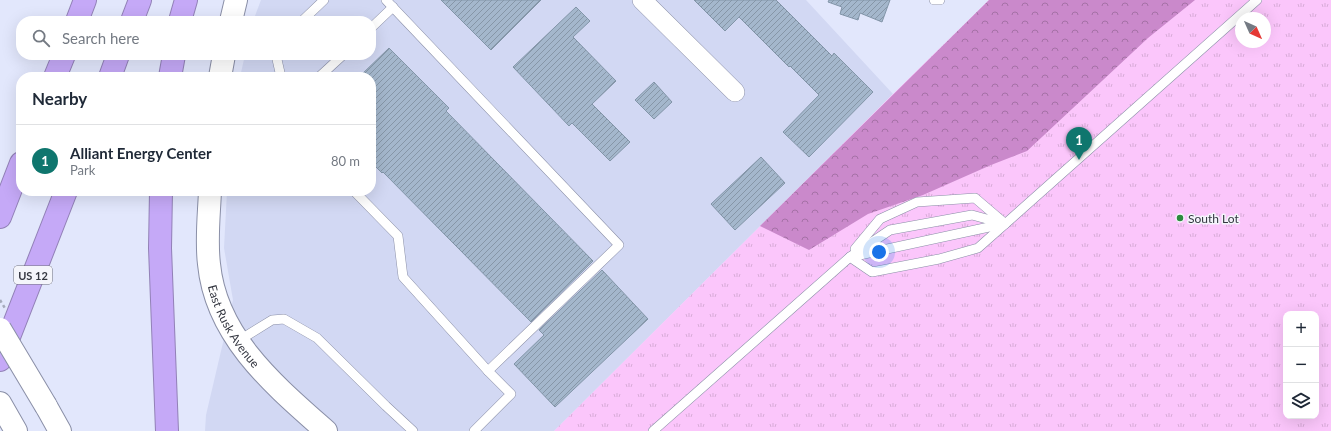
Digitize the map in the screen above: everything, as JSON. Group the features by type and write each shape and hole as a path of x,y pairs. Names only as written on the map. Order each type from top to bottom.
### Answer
{"highway":[{"path":"79,16 85,0"},
{"path":"134,16 140,0"},
{"path":"181,16 186,0"},
{"path":"57,72 62,60"},
{"path":"112,72 116,60"},
{"path":"171,72 173,60"},
{"path":"0,217 16,176"},
{"name":"US 12","path":"0,360 64,196"},
{"path":"161,196 160,248 167,431"},
{"path":"155,431 164,362"}],"street":[{"path":"232,16 236,0"},
{"path":"642,0 735,92"},
{"path":"221,72 223,60"},
{"name":"East Rusk Avenue","path":"210,196 208,233 209,263 212,283 220,310 229,328 247,354 269,378 326,431"},
{"path":"0,328 60,431"},
{"path":"0,403 16,431"}],"lane":[{"path":"307,16 324,0"},
{"path":"386,0 619,245 488,371"},
{"path":"934,0 940,0"},
{"path":"850,257 872,272 939,259 978,248 1258,0"},
{"path":"376,23 393,7"},
{"path":"277,60 280,72"},
{"path":"325,72 338,60"},
{"path":"359,196 398,236 403,277 488,371 511,394 474,431"},
{"path":"850,257 880,219 916,202 975,198 1005,224"},
{"path":"653,431 850,257 890,230 972,215 1005,224"},
{"path":"850,257 1005,224"},
{"path":"238,341 272,320 284,319 317,338 413,431"}],"shaded area":[{"path":"261,0 806,0 893,94 554,431 205,431 206,415 233,300 224,248 227,196 376,196 376,72 241,72 244,60 376,60 376,16 255,16"}],"green space":[{"path":"989,0 1331,0 1331,431 554,431"},
{"path":"989,0 1195,0 1148,38 1027,151 923,195 868,214 809,250 760,226"}],"building":[{"path":"441,0 541,0 491,50"},
{"path":"694,0 776,0 832,56 834,53 873,92 809,157 783,132 819,95 739,17 725,31"},
{"path":"829,0 890,0 882,22 860,13 858,20 840,14 842,7 828,2"},
{"path":"576,7 590,21 573,37 616,81 592,104 630,142 610,161 572,123 569,126 513,67"},
{"path":"389,48 449,108 446,111 593,261 531,322 383,172 382,173 376,167 376,72 364,72"},
{"path":"654,82 672,102 654,119 635,100"},
{"path":"761,157 785,183 735,230 711,204"},
{"path":"602,270 648,319 555,407 514,364 544,335 539,330"}],"place":[{"name":"Alliant Energy Center","path":"1079,160"},
{"name":"South Lot","path":"1180,218"}]}
